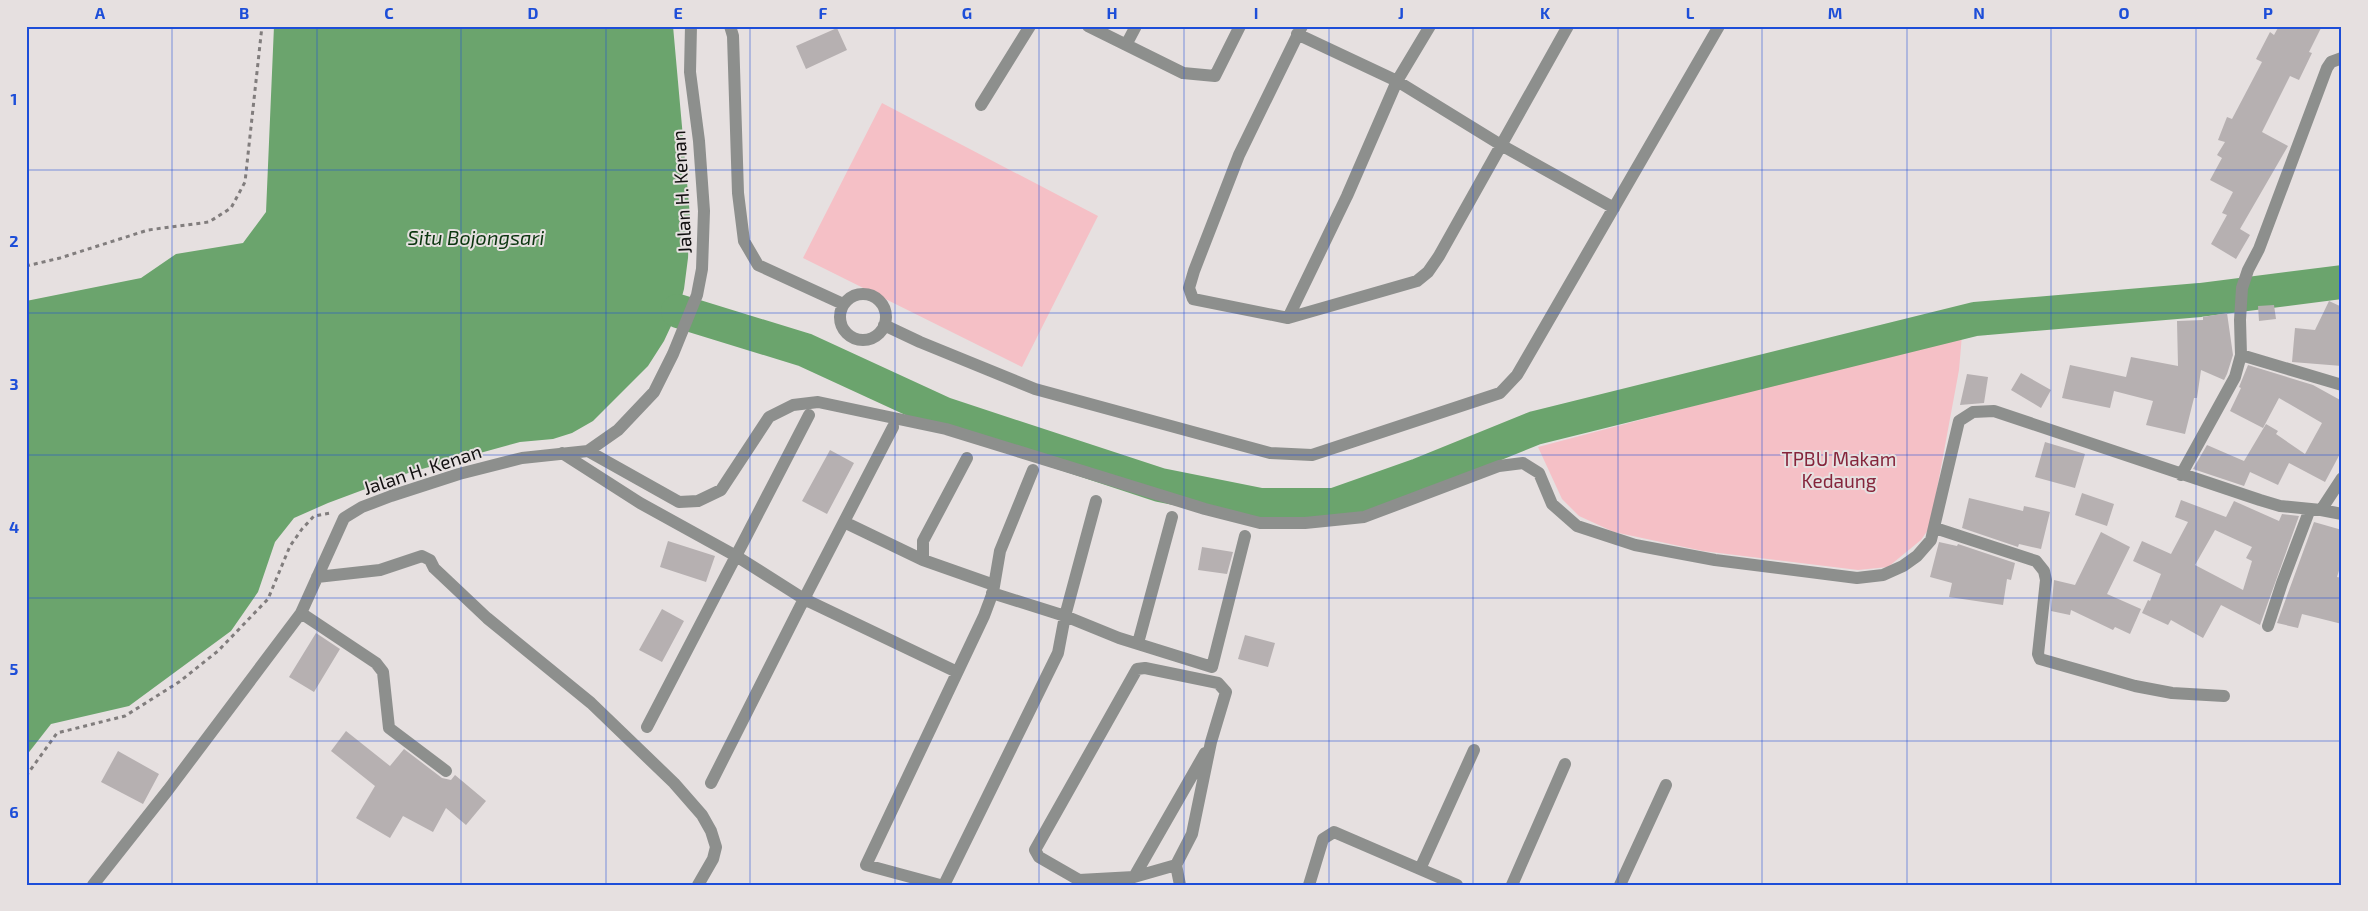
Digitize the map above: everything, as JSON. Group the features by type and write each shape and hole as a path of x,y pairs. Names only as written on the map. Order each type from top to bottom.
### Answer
{"street":[{"name":"Jalan H. Kenan","path":"344,518 370,504 459,474 522,458 588,451 618,430 654,392 673,354 697,295 702,269 704,211 699,141 690,72 691,26"},
{"path":"730,26 736,102 738,194 744,242 758,264 843,304"},
{"path":"981,105 1030,26"},
{"path":"1088,26 1183,73 1216,76 1240,26"},
{"path":"1126,45 1136,26"},
{"path":"1288,318 1347,196 1397,81 1430,26"},
{"path":"1568,26 1501,145 1428,272 1416,281 1288,318 1193,299 1189,288 1239,155 1300,30 1397,81 1501,145 1614,208"},
{"path":"884,324 920,342 1035,389 1270,453 1312,454 1500,393 1517,375 1719,26"},
{"path":"2182,475 2234,377 2241,355 2240,303 2242,288 2327,68 2331,62 2341,57"},
{"path":"856,294 872,295 884,306 886,316 884,324 878,334 872,338 864,340 850,336 841,325 839,318 843,304 856,294"},
{"path":"2241,355 2342,386"},
{"path":"588,451 679,502 698,501 721,490 769,417 792,404 818,402 946,429 1205,509 1260,523 1305,524 1364,517 1499,466 1523,463 1539,473 1552,504 1577,526 1634,544 1715,560 1857,578 1883,576 1903,566 1917,556 1931,540 1958,421 1973,412 1994,412 2260,500 2342,514"},
{"path":"648,727 809,416"},
{"path":"711,783 892,427"},
{"path":"562,454 640,503 736,556 804,599 957,672"},
{"path":"922,560 923,540 967,458"},
{"path":"1033,470 1000,551 993,589 957,672 866,865 942,885 1058,652 1065,616 1096,501"},
{"path":"2268,626 2282,583 2315,510 2342,478"},
{"path":"1138,644 1172,517"},
{"path":"93,885 168,790 301,614 344,518"},
{"path":"844,522 922,560 993,589 1119,638 1212,667 1245,536"},
{"path":"1935,528 2025,556 2041,566 2046,580 2038,654 2040,659 2135,686 2172,693 2224,696"},
{"path":"317,577 380,570 418,557 427,557 434,568 487,618 592,703 674,782 702,815 711,830 716,847 713,859 698,885"},
{"path":"301,614 376,663 383,672 389,728 446,771"},
{"path":"1176,865 1134,877 1079,880 1039,857 1035,850 1137,669 1145,668 1218,683 1225,688 1227,695 1211,742 1192,834 1176,865 1179,882"},
{"path":"1134,877 1211,742"},
{"path":"1420,869 1474,750"},
{"path":"1512,885 1565,764"},
{"path":"1620,885 1666,785"},
{"path":"1309,885 1322,839 1334,832 1457,885"}],"path":[{"path":"26,266 60,258 148,230 209,222 231,208 245,182 262,26"},
{"path":"26,776 56,733 125,716 179,682 218,651 268,599 290,546 314,516 331,514 344,518"}],"green space":[{"path":"882,103 1098,216 1022,367 803,258"},
{"name":"TPBU Makam Kedaung","path":"1962,335 1959,370 1930,527 1921,540 1888,567 1858,570 1703,551 1614,532 1579,516 1562,499 1538,447"}],"water":[{"name":"Situ Bojongsari","path":"274,26 673,26 690,216 688,258 684,289 678,311 664,341 648,366 593,421 572,433 553,439 520,442 411,472 328,503 294,518 275,542 258,592 231,631 129,706 51,724 26,756 26,301 141,278 176,254 243,243 266,212"}],"building":[{"path":"2279,26 2322,26 2309,52 2312,53 2299,80 2290,76 2262,132 2288,146 2240,229 2250,235 2236,259 2211,244 2227,215 2222,213 2233,192 2210,180 2222,158 2217,155 2225,142 2218,140 2227,117 2232,119 2262,62 2256,59 2270,32 2274,35"},
{"path":"837,28 847,50 806,69 796,46"},
{"path":"2329,301 2342,307 2342,366 2292,362 2295,328 2315,330"},
{"path":"2274,305 2276,319 2259,321 2258,306"},
{"path":"2227,313 2233,355 2227,374 2224,380 2201,370 2197,398 2194,398 2185,434 2146,425 2153,401 2114,391 2110,408 2062,398 2070,365 2126,377 2131,357 2178,366 2177,321 2203,320 2203,317"},
{"path":"2248,365 2313,385 2342,401 2342,450 2325,482 2289,463 2278,485 2250,472 2244,486 2193,469 2207,445 2244,461 2266,424 2278,431 2276,434 2305,454 2322,423 2279,398 2263,428 2230,411 2241,388 2239,387"},
{"path":"2021,373 2051,390 2041,408 2011,390"},
{"path":"1967,374 1988,377 1984,403 1960,405"},
{"path":"2045,442 2085,454 2075,488 2035,477"},
{"path":"830,450 854,463 827,514 802,501"},
{"path":"2082,493 2114,504 2107,526 2075,515"},
{"path":"1969,498 2023,511 2024,506 2050,512 2041,549 2019,544 2018,547 1962,528"},
{"path":"2181,500 2226,517 2234,501 2279,521 2282,514 2299,516 2260,625 2221,605 2203,638 2171,620 2168,625 2142,613 2148,600 2150,601 2161,574 2133,561 2142,541 2171,554 2188,522 2175,517","holes":["2215,530 2252,547 2246,558 2252,561 2243,590 2195,565"]},
{"path":"2314,522 2342,530 2342,561 2337,577 2342,578 2342,624 2302,614 2298,628 2277,623"},
{"path":"2101,532 2130,547 2107,594 2141,609 2130,634 2115,627 2113,630 2071,610 2070,615 2051,611 2054,580 2075,585"},
{"path":"668,541 715,556 706,582 660,567"},
{"path":"1939,542 1957,546 1958,544 2015,563 2011,580 2007,579 2003,605 1949,597 1952,583 1930,577"},
{"path":"1202,547 1233,552 1227,574 1198,570"},
{"path":"662,609 684,621 662,662 639,650"},
{"path":"316,633 340,649 314,692 289,677"},
{"path":"1245,635 1275,643 1268,667 1238,659"},
{"path":"346,731 390,766 404,749 442,778 451,780 455,775 486,801 466,825 446,808 433,832 403,816 390,838 356,818 375,786 331,751"},
{"path":"118,751 159,774 143,804 101,782"}],"waterway":[{"path":"678,311 805,350 944,414 1160,485 1260,505 1334,505 1419,475 1535,428 1975,319 2200,300 2342,282"}]}
